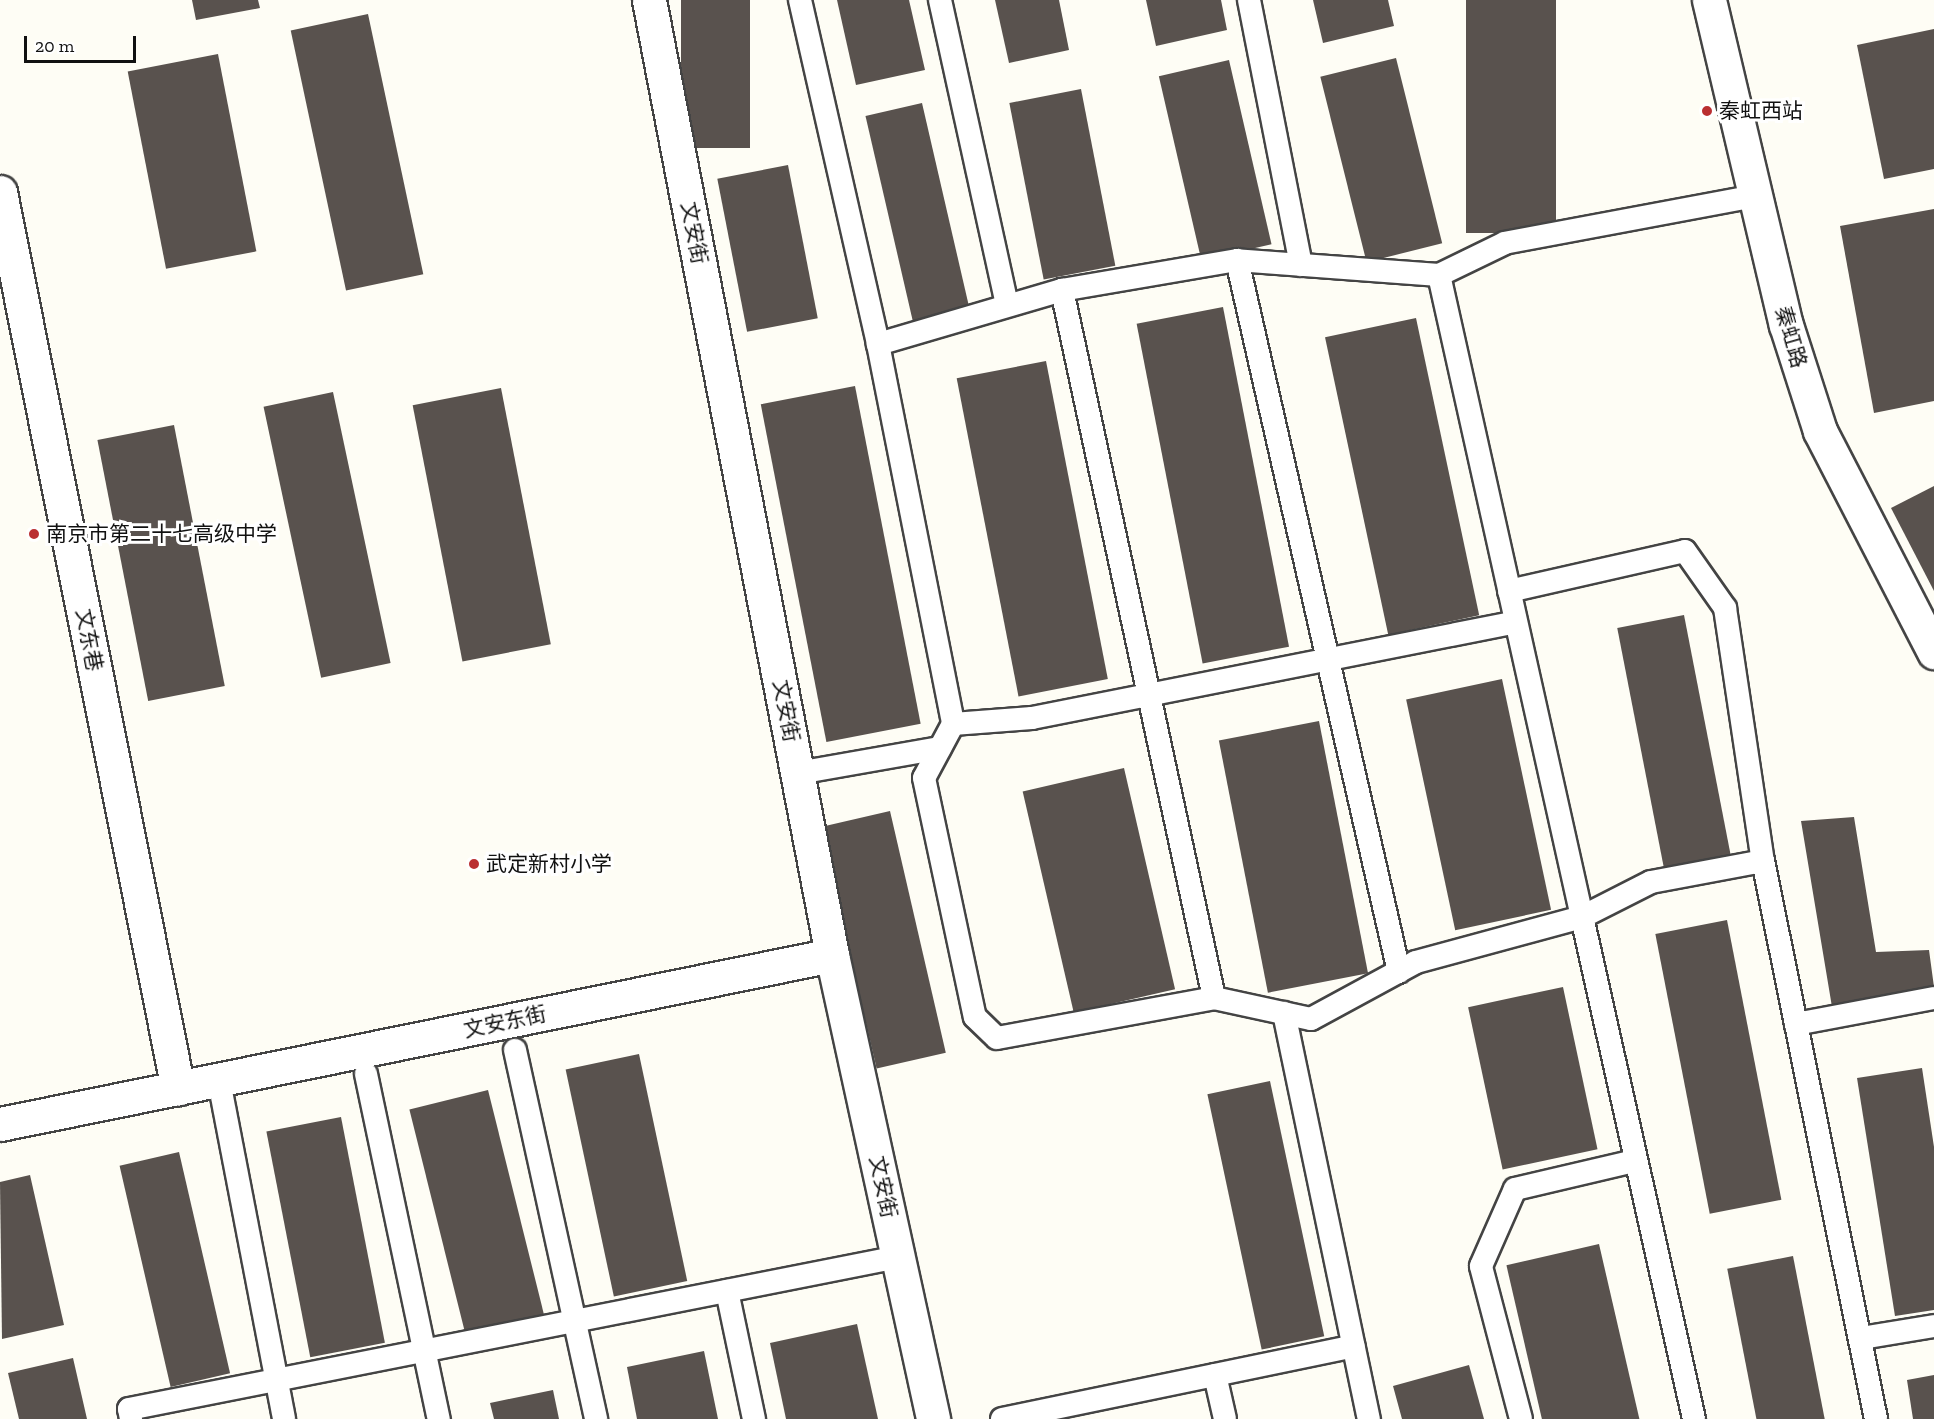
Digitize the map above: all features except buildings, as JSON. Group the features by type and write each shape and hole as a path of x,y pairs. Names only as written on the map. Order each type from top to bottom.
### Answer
{"street":[{"name":"文安街","path":"649,0 832,955 933,1419"},
{"name":"秦虹路","path":"1709,0 1786,325 1820,431 1934,652"},
{"name":"文东巷","path":"0,192 178,1089"},
{"name":"文安东街","path":"0,1124 832,955"}],"lane":[{"path":"800,0 878,344 953,724 924,778 975,1017 997,1038 1214,998 1311,1019 1399,972 1582,916 1651,882 1763,861"},
{"path":"940,0 1008,304"},
{"path":"1249,0 1301,265"},
{"path":"878,344 1062,290 1238,260 1439,275 1505,243 1755,196"},
{"path":"1238,260 1399,972"},
{"path":"1439,275 1582,916 1634,1161 1694,1419"},
{"path":"1062,290 1214,998"},
{"path":"1509,591 1685,551 1725,608 1763,861 1876,1419"},
{"path":"953,724 1032,718 1516,622"},
{"path":"798,773 940,748"},
{"path":"1796,1024 1934,998"},
{"path":"1284,1013 1369,1419"},
{"path":"515,1050 577,1321 596,1419"},
{"path":"366,1074 439,1419"},
{"path":"219,1081 284,1419"},
{"path":"1521,1419 1481,1266 1515,1189 1634,1161"},
{"path":"131,1419 129,1409 898,1257"},
{"path":"727,1291 754,1419"},
{"path":"1861,1338 1934,1326"},
{"path":"1002,1419 1068,1412 1215,1375 1354,1346"},
{"path":"1215,1375 1225,1419"}],"place":[{"name":"秦虹西站","path":"1707,111"},
{"name":"南京市第二十七高级中学","path":"34,534"},
{"name":"武定新村小学","path":"474,864"}]}
